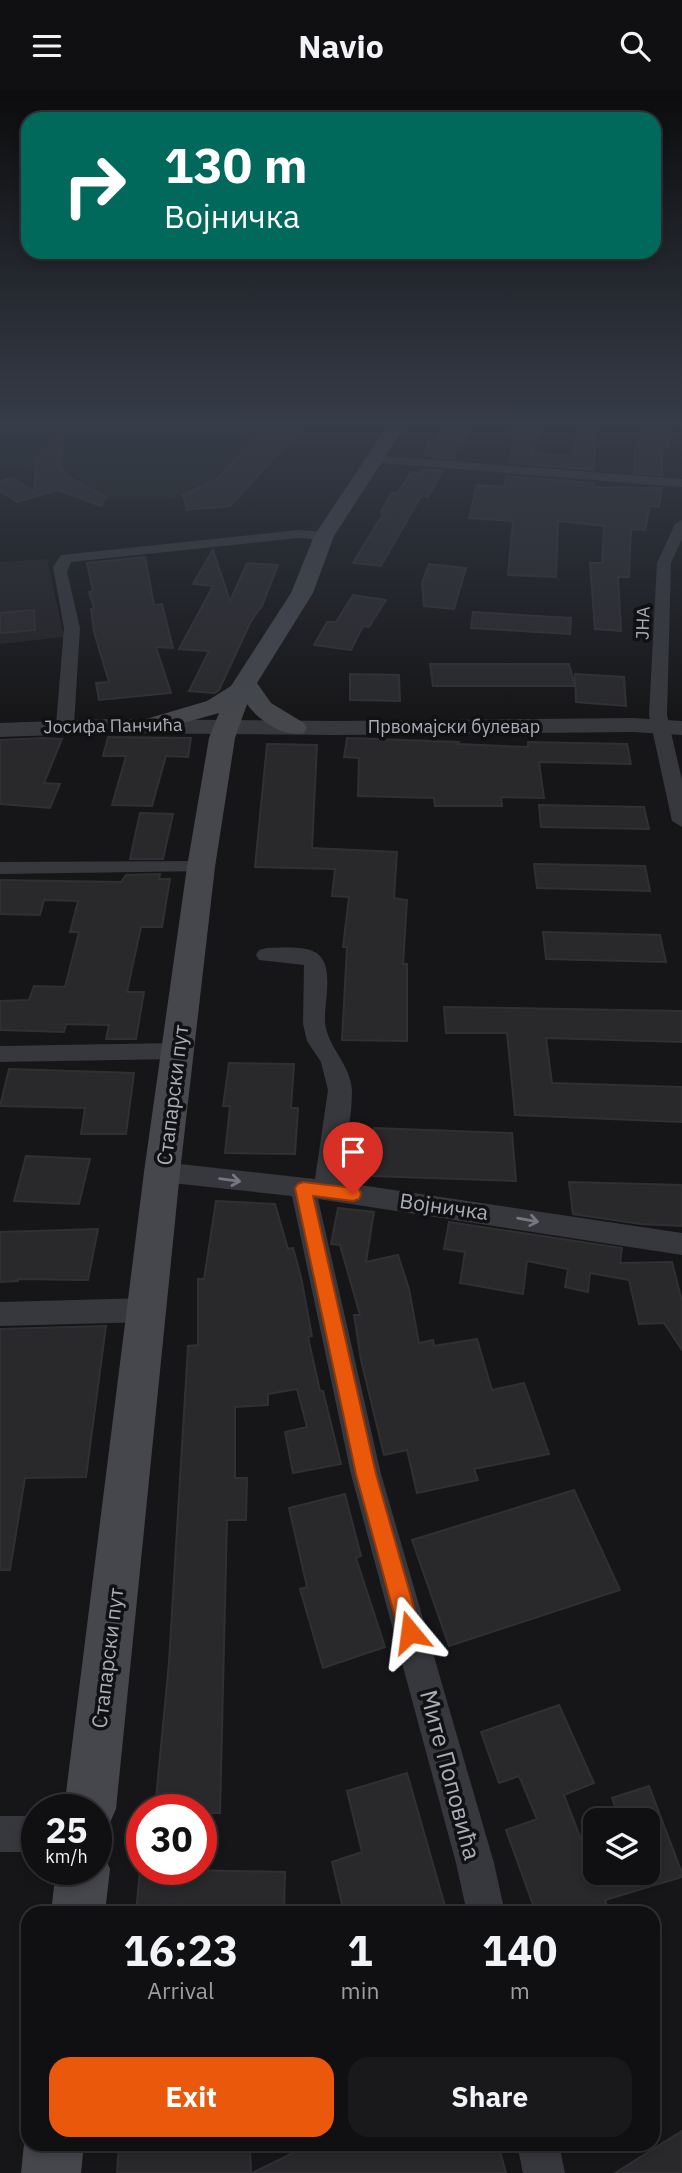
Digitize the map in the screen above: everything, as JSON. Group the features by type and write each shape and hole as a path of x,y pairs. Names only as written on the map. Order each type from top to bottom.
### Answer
{"main road":[{"name":"Стапарски пут","path":"92,1794 162,1172 201,867 225,726 243,687 302,593 324,536 332,523"},
{"path":"155,725 216,706 243,687 262,708 295,728"},
{"path":"79,1906 81,1885"},
{"path":"51,2173 53,2151"}],"street":[{"name":"ЈНА","path":"682,524 664,563 658,715 672,727 682,821"},
{"path":"65,725 72,628 60,572 66,558 298,534 324,536"},
{"path":"662,625 682,625"},
{"name":"Јосифа Панчића","path":"0,730 65,725 225,726"},
{"name":"Првомајски булевар","path":"225,726 672,727"},
{"path":"0,868 201,867"},
{"path":"267,955 309,957 315,964 314,1024 318,1041 332,1060 340,1090 315,1189"},
{"path":"0,1054 178,1051"},
{"name":"Војничка","path":"162,1172 315,1189 682,1244"},
{"name":"Мите Поповића","path":"315,1189 366,1474 484,1906"},
{"path":"0,1314 148,1310"},
{"path":"0,1834 21,1834"},
{"path":"539,2151 544,2173"}],"shaded area":[{"path":"47,559 64,637 0,644 0,562"}],"building":[{"path":"377,523 405,523 381,566 353,563"},
{"path":"513,523 558,523 556,577 508,575"},
{"path":"578,523 646,523 645,530 631,529 629,577 618,577 621,631 595,629 590,563 602,563 604,526"},
{"path":"213,550 230,601 247,563 278,565 262,606 251,621 219,690 215,693 189,691 209,651 179,649 213,586 193,584"},
{"path":"145,557 154,605 162,604 173,648 156,647 171,693 99,700 96,683 109,682 94,632 91,609 94,608 89,592 93,591 87,563"},
{"path":"429,564 466,568 454,609 424,606 422,583"},
{"path":"353,595 386,600 369,627 363,626 351,650 314,645 327,622 336,622"},
{"path":"34,610 35,630 0,633 0,613"},
{"path":"473,612 571,618 570,634 471,628"},
{"path":"430,664 569,664 575,686 433,686"},
{"path":"350,674 399,675 400,701 350,700"},
{"path":"575,674 624,677 626,706 576,702"},
{"path":"108,737 191,738 188,757 166,756 152,806 112,805 126,756 103,756"},
{"path":"347,738 528,747 528,742 627,744 631,764 539,762 544,798 501,797 502,806 435,806 434,798 358,796 359,758 344,757"},
{"path":"62,739 44,783 60,784 50,808 0,804 0,740"},
{"path":"267,744 317,745 312,848 397,852 394,898 407,900 403,964 407,964 407,1041 342,1040 347,947 343,947 349,897 332,896 335,869 255,867"},
{"path":"539,805 644,807 649,829 541,827"},
{"path":"140,813 173,814 163,859 130,859"},
{"path":"534,864 645,866 650,891 537,888"},
{"path":"160,874 159,879 170,879 162,927 141,927 127,992 144,992 136,1039 106,1039 109,1025 66,1024 64,1032 0,1030 0,1001 29,1000 34,986 65,987 79,932 70,932 78,901 44,900 40,915 0,914 0,880 121,882 126,875"},
{"path":"543,932 660,935 666,962 546,959"},
{"path":"444,1007 682,1011 682,1042 546,1038 552,1083 682,1087 682,1122 515,1115 507,1033 446,1033"},
{"path":"229,1063 294,1064 291,1108 298,1108 295,1154 225,1153 230,1106 223,1106"},
{"path":"9,1069 134,1073 126,1134 81,1134 85,1108 0,1106"},
{"path":"374,1128 512,1133 516,1181 373,1176"},
{"path":"26,1156 90,1159 79,1204 14,1201"},
{"path":"569,1182 682,1185 682,1226 641,1224 573,1214"},
{"path":"216,1201 275,1204 288,1249 293,1248 301,1277 312,1336 308,1337 341,1464 293,1473 285,1432 307,1427 297,1389 268,1394 268,1405 235,1407 235,1478 247,1478 246,1520 227,1520 220,1813 217,1813 217,1794 156,1794 169,1662 188,1346 198,1345 198,1279 204,1279"},
{"path":"338,1208 374,1212 366,1262 398,1255 409,1289 419,1343 433,1340 434,1346 477,1339 492,1390 524,1383 549,1454 474,1469 478,1480 417,1493 407,1450 384,1455 361,1360 354,1315 360,1315 340,1245 331,1244"},
{"path":"449,1222 622,1248 620,1263 672,1262 682,1301 682,1350 664,1323 639,1324 629,1280 590,1273 588,1292 565,1287 568,1269 527,1261 523,1294 460,1283 465,1252 444,1249"},
{"path":"98,1229 88,1280 18,1279 0,1282 0,1232"},
{"path":"106,1326 86,1477 25,1478 10,1570 0,1570 0,1329"},
{"path":"574,1490 620,1590 449,1646 412,1540"},
{"path":"345,1494 361,1556 356,1558 385,1647 323,1668 300,1589 307,1587 289,1508"},
{"path":"559,1705 594,1783 564,1795 583,1844 583,1885 655,1885 605,1900 607,1906 533,1906 506,1830 537,1819 519,1776 499,1783 481,1732"},
{"path":"407,1773 445,1906 342,1906 332,1862 362,1852 347,1791"},
{"path":"649,1786 657,1808 616,1808 612,1798"},
{"path":"660,1815 682,1873 682,1877 660,1884"},
{"path":"217,1871 285,1872 284,1906 137,1906 139,1885 217,1885"},
{"path":"682,2131 682,2173 615,2173 650,2151 660,2151 660,2145"},
{"path":"119,2151 250,2151 251,2173 117,2173"},
{"path":"297,2151 500,2151 506,2173 252,2173"}],"route":[{"path":"353,1194 303,1188 366,1474 410,1632"}]}
